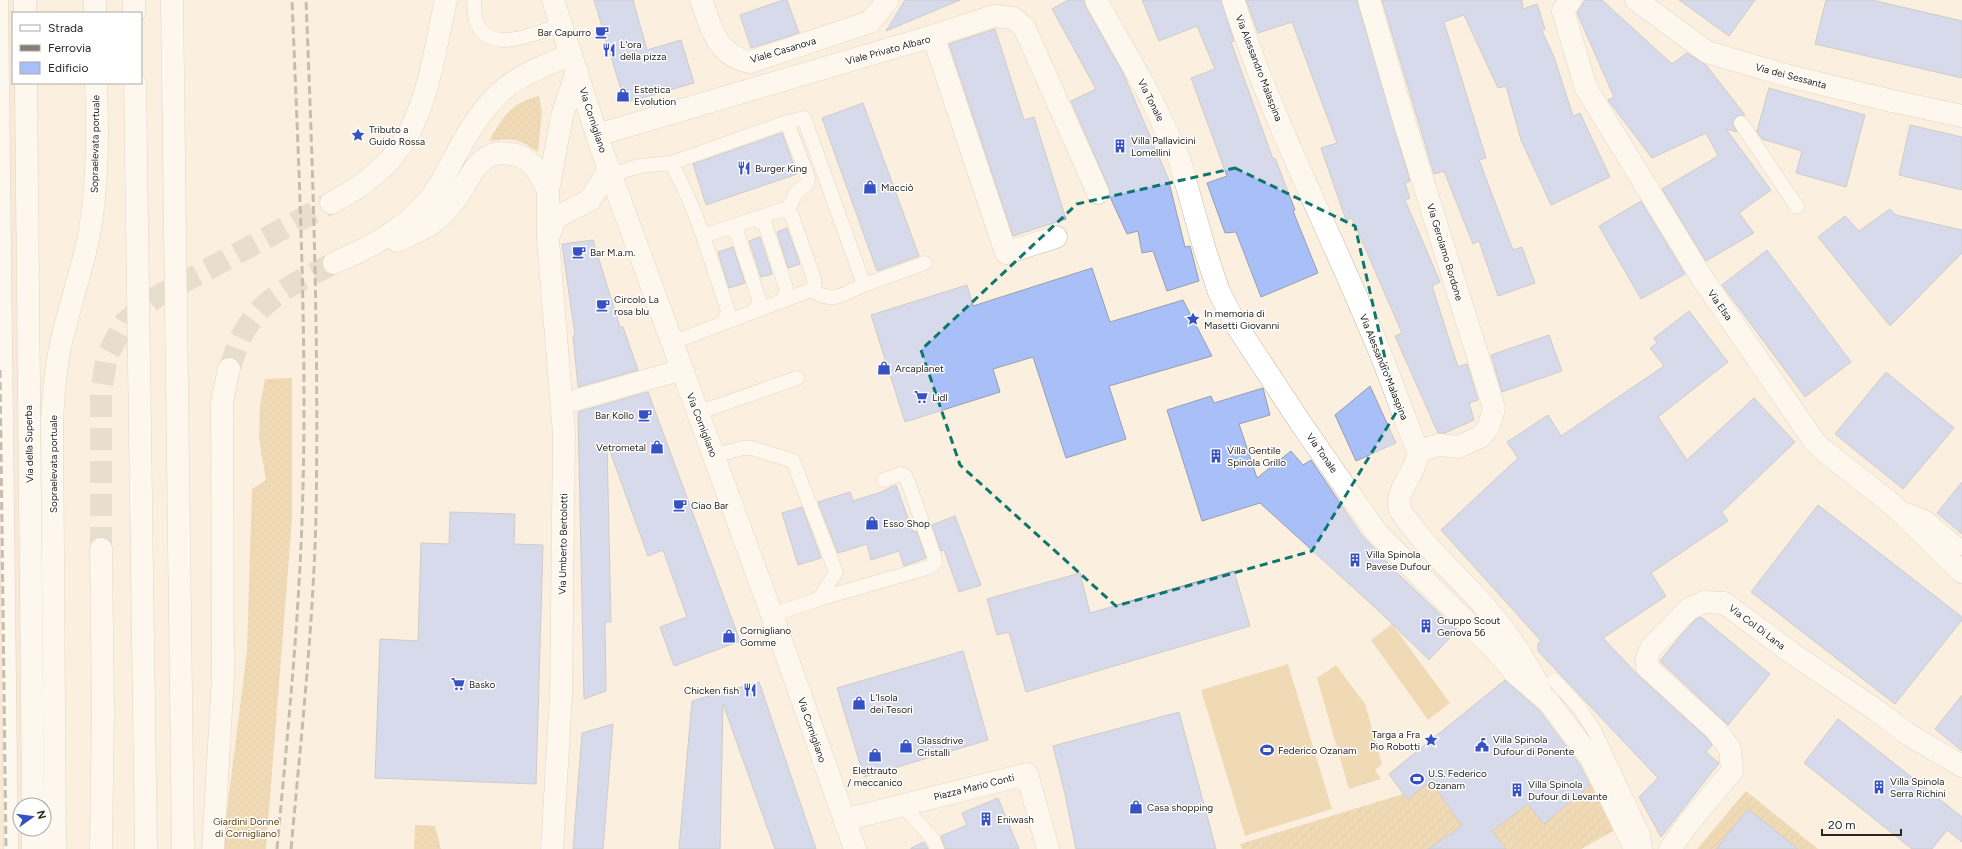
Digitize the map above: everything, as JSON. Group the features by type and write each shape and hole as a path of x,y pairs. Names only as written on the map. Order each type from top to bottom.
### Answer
{"main road":[{"path":"25,0 25,12"},
{"path":"95,0 95,12"},
{"path":"134,0 134,12"},
{"path":"172,0 184,849"},
{"path":"331,204 352,192 374,175 394,155 412,128 423,98 446,0"},
{"name":"Via Cornigliano","path":"553,0 610,172 671,343 772,615 855,849"},
{"name":"Viale Casanova","path":"701,0 721,46 731,55 740,60 750,62 870,22 888,0"},
{"name":"Via Tonale","path":"1096,0 1151,98 1179,158 1204,247 1219,292 1238,328 1302,425 1377,533 1498,653 1516,674 1551,691 1591,758 1635,849"},
{"name":"Via Alessandro Malaspina","path":"1233,0 1246,42 1320,217 1381,355 1418,451"},
{"name":"Via Gerolamo Bordone","path":"1369,0 1405,124 1494,408 1489,426 1482,436 1458,447 1439,445 1418,451"},
{"name":"Via Elsa","path":"1571,0 1562,11 1586,88 1704,281 1814,441 1823,450 1893,505"},
{"name":"Via dei Sessanta","path":"1636,0 1707,52 1800,78 1892,101 1962,116"},
{"path":"933,36 994,16 1013,18 1024,27 1098,193"},
{"name":"Viale Privato Albaro","path":"597,135 933,36 1006,253 1056,237"},
{"path":"334,263 363,251 390,236 410,220 428,201 485,107 502,90 521,76 574,63"},
{"name":"Via Umberto Bertolotti","path":"552,849 561,696 564,434 548,239 548,190 574,63"},
{"name":"Via della Superba","path":"26,84 32,797"},
{"name":"Sopraelevata portuale","path":"56,849 52,427 54,379 60,345 89,235 96,186 98,134 96,84"},
{"path":"135,84 146,849"},
{"path":"363,251 391,244 422,229 439,218 457,197 471,173 488,157 502,153 518,155 527,159 536,167 548,190"},
{"path":"548,239 555,218 590,200 610,172"},
{"path":"213,849 223,676 222,402 229,369"},
{"path":"1418,451 1416,465 1400,496 1399,503 1401,511 1426,546 1492,614 1519,652 1551,691"},
{"path":"1893,505 1962,572"},
{"path":"101,549 103,719 101,849"},
{"name":"Via Col Di Lana","path":"1670,849 1687,825 1732,772 1730,750 1716,730 1647,667 1647,658 1651,648 1689,609 1704,602 1724,602 1796,656 1879,712 1906,733 1962,766"},
{"name":"Piazza Mario Conti","path":"844,820 1027,774 1048,849"},
{"path":"33,837 33,849"}],"street":[{"path":"562,404 681,370"}],"lane":[{"path":"1,0 10,849"},
{"path":"474,0 476,21 482,32 499,41 509,41 561,24"},
{"path":"610,172 639,166 671,163 787,122 804,118 864,285"},
{"path":"787,122 808,178 806,184 796,193 787,210"},
{"path":"1741,122 1796,207"},
{"path":"671,163 682,184 728,311 724,322"},
{"path":"702,236 781,210 787,210"},
{"path":"671,343 811,290 814,286 814,280 792,216 787,210"},
{"path":"754,219 765,224 787,291 782,301"},
{"path":"727,228 737,233 759,299 756,310"},
{"path":"811,290 831,299 864,285 925,264"},
{"path":"697,413 797,378"},
{"path":"713,456 743,448 752,448 793,461 836,572 819,598"},
{"path":"772,615 819,598 917,572 930,567 934,562 934,556 907,479 904,475 900,474 884,480"},
{"name":"Via Elsa","path":"1893,505 1927,518 1962,548"},
{"path":"1551,691 1578,706 1594,730 1643,834 1646,849"},
{"path":"902,805 933,839 937,849"}],"highlighted area":[{"path":"1235,168 1355,226 1397,411 1312,551 1116,606 960,465 921,350 1077,204"}],"shaded area":[{"path":"0,0 14,0 14,12 12,12 12,84 15,84 22,797 12,797 12,837 22,837 22,849 0,849"}],"green space":[{"path":"539,96 542,112 538,152 515,140 503,139 489,141 508,112 521,103"},
{"name":"Giardini Donne di Cornigliano","path":"292,378 292,519 266,849 222,849 247,651 252,489 266,480 259,439 260,406 265,379"},
{"path":"1392,624 1450,703 1428,720 1371,640"},
{"name":"Federico Ozanam","path":"1288,664 1332,809 1245,836 1201,690"},
{"path":"1336,665 1365,704 1382,764 1375,770 1381,779 1349,789 1317,678"},
{"path":"1431,781 1462,826 1437,843 1441,849 1242,849 1240,844 1403,794 1407,799"},
{"path":"1592,784 1615,830 1581,849 1506,849 1492,831 1528,804 1544,824"},
{"path":"1746,791 1818,849 1697,849"},
{"path":"415,825 435,826 441,849 414,849"}],"building":[{"path":"594,0 633,0 647,50 681,40 694,83 625,103"},
{"path":"783,0 787,0 799,33 751,48 740,15"},
{"path":"905,0 960,0 886,31"},
{"name":"Villa Pallavicini Lomellini","path":"1068,0 1084,0 1085,6 1123,73 1168,178 1185,247 1190,246 1199,281 1167,291 1153,251 1142,253 1138,231 1127,234 1110,197 1109,188 1071,101 1096,89 1052,9"},
{"path":"1142,0 1221,0 1234,41 1231,42 1273,159 1275,158 1295,210 1293,211 1318,273 1261,297 1236,232 1225,233 1207,183 1227,176 1191,78 1215,69 1197,26 1159,41"},
{"path":"1246,0 1357,0 1410,181 1405,183 1410,198 1405,200 1440,282 1432,286 1458,367 1467,364 1478,400 1469,403 1474,420 1445,433 1438,433 1395,336 1402,333 1352,218 1346,220 1321,148 1337,143 1292,22 1258,33"},
{"path":"1382,0 1522,0 1523,9 1537,4 1545,29 1542,31 1554,57 1573,116 1580,113 1610,177 1551,205 1521,140 1506,86 1498,88 1464,15 1444,22 1486,158 1479,160 1513,250 1522,247 1535,283 1498,296 1479,241 1473,244 1444,171 1434,174"},
{"path":"1585,0 1602,0 1672,64 1687,53 1706,65 1745,115 1737,116 1733,120 1733,124 1737,132 1726,129 1771,190 1739,213 1754,233 1706,261 1662,189 1718,156 1706,133 1652,158 1608,100 1614,97 1577,13"},
{"path":"1679,0 1755,0 1729,36"},
{"path":"1826,0 1872,0 1962,21 1962,78 1815,44"},
{"path":"995,29 1024,120 1034,117 1066,219 1013,236 949,44"},
{"path":"1769,88 1865,115 1852,164 1850,164 1852,165 1846,187 1796,173 1802,151 1762,139 1756,130 1757,131"},
{"name":"Macciò","path":"863,103 919,256 877,271 822,118"},
{"path":"1910,125 1962,137 1962,190 1899,175"},
{"name":"Burger King","path":"782,133 797,174 706,205 693,164"},
{"path":"1641,201 1685,274 1641,299 1599,226"},
{"path":"1890,209 1896,215 1962,230 1962,253 1890,326 1818,237 1845,216 1859,231"},
{"path":"787,228 800,264 788,268 777,232"},
{"path":"760,237 772,274 761,277 749,241"},
{"path":"593,240 620,327 623,327 638,370 578,387 573,336 575,336 562,244"},
{"path":"733,247 745,283 729,288 718,252"},
{"path":"1767,250 1851,362 1805,397 1722,285"},
{"path":"1092,268 1110,322 1183,300 1212,356 1109,386 1126,439 1066,458 1033,357 993,369 1000,392 905,422 871,315 967,285 973,306"},
{"path":"1689,311 1728,362 1658,417 1687,460 1754,398 1795,442 1722,512 1728,521 1651,573 1666,596 1603,638 1639,676 1707,738 1712,745 1706,752 1719,763 1661,837 1639,797 1658,778 1538,651 1538,643 1541,641 1441,530 1518,458 1507,442 1548,415 1561,436 1664,366 1650,348 1657,343 1654,338"},
{"path":"1549,335 1562,371 1502,392 1491,355"},
{"path":"1886,372 1954,428 1903,489 1835,434"},
{"path":"1370,386 1396,443 1356,461 1335,415"},
{"path":"1263,388 1270,415 1239,424 1257,478 1291,451 1303,465 1311,460 1361,534 1394,570 1457,630 1429,660 1381,613 1260,503 1202,521 1167,410 1211,396 1214,403"},
{"path":"648,392 740,641 674,666 660,627 687,617 663,550 648,556 607,443 611,622 605,622 606,691 584,699 578,412"},
{"path":"1962,482 1962,534 1937,513"},
{"path":"896,485 913,532 916,531 926,558 904,566 899,551 871,560 867,544 838,553 818,502 850,492 853,501 881,492"},
{"path":"1818,505 1962,617 1962,620 1895,704 1751,592"},
{"path":"802,507 821,558 798,565 782,513"},
{"name":"Basko","path":"450,512 515,514 514,544 543,545 536,784 375,778 380,639 418,641 421,543 449,544"},
{"path":"955,516 981,585 959,592 944,550 941,551 932,525"},
{"path":"1234,571 1250,626 1026,692 1009,632 997,635 987,599 1080,573 1090,613"},
{"path":"1701,617 1770,674 1728,725 1660,661 1681,635 1696,619"},
{"path":"963,651 988,740 864,777 837,688"},
{"path":"1505,680 1539,710 1580,765 1590,785 1544,824 1528,804 1492,831 1506,849 1428,849 1462,826 1431,781 1407,799 1389,774"},
{"path":"759,682 816,849 775,849 723,704 720,849 679,849 692,701"},
{"path":"1962,695 1962,751 1935,729"},
{"path":"1179,712 1216,849 1076,849 1065,794 1053,746"},
{"name":"Villa Spinola Serra Richini","path":"1838,719 1962,817 1962,842 1947,830 1932,849 1912,849 1804,763"},
{"path":"613,724 603,849 573,849 582,733"},
{"name":"Eniwash","path":"998,798 1019,849 945,849 941,836 967,825 962,813"},
{"path":"1748,809 1798,849 1716,849"},
{"path":"924,842 928,849 911,849 911,848"}],"tunnel":[{"path":"101,549 101,392 107,356 125,322 156,297 331,203"},
{"path":"229,369 243,334 253,318 263,307 273,298 296,283 334,263"}],"railway":[{"path":"277,849 298,603 304,456 302,260 292,0"},
{"path":"291,849 303,725 316,517 316,323 306,0"},
{"path":"0,370 6,849"}],"place":[{"name":"Bar Capurro","path":"602,32"},
{"name":"L'ora della pizza","path":"609,50"},
{"name":"Estetica Evolution","path":"623,95"},
{"name":"Tributo a Guido Rossa","path":"358,135"},
{"name":"Villa Pallavicini Lomellini","path":"1120,146"},
{"name":"Burger King","path":"744,168"},
{"name":"Macciò","path":"870,187"},
{"name":"Bar M.a.m.","path":"579,252"},
{"name":"Circolo La rosa blu","path":"603,305"},
{"name":"In memoria di Masetti Giovanni","path":"1193,319"},
{"name":"Arcaplanet","path":"884,368"},
{"name":"Lidl","path":"921,397"},
{"name":"Bar Kollo","path":"645,415"},
{"name":"Vetrometal","path":"657,447"},
{"name":"Villa Gentile Spinola Grillo","path":"1216,456"},
{"name":"Ciao Bar","path":"680,505"},
{"name":"Esso Shop","path":"872,523"},
{"name":"Villa Spinola Pavese Dufour","path":"1355,560"},
{"name":"Gruppo Scout Genova 56","path":"1426,626"},
{"name":"Cornigliano Gomme","path":"729,636"},
{"name":"Basko","path":"458,684"},
{"name":"Chicken fish","path":"750,690"},
{"name":"L'Isola dei Tesori","path":"859,703"},
{"name":"Targa a Fra Pio Robotti","path":"1431,740"},
{"name":"Villa Spinola Dufour di Ponente","path":"1482,745"},
{"name":"Glassdrive Cristalli","path":"906,746"},
{"name":"Federico Ozanam","path":"1267,750"},
{"name":"Elettrauto / meccanico","path":"875,755"},
{"name":"U.S. Federico Ozanam","path":"1417,779"},
{"name":"Villa Spinola Serra Richini","path":"1879,787"},
{"name":"Villa Spinola Dufour di Levante","path":"1517,790"},
{"name":"Casa shopping","path":"1136,807"},
{"name":"Eniwash","path":"986,819"}]}
